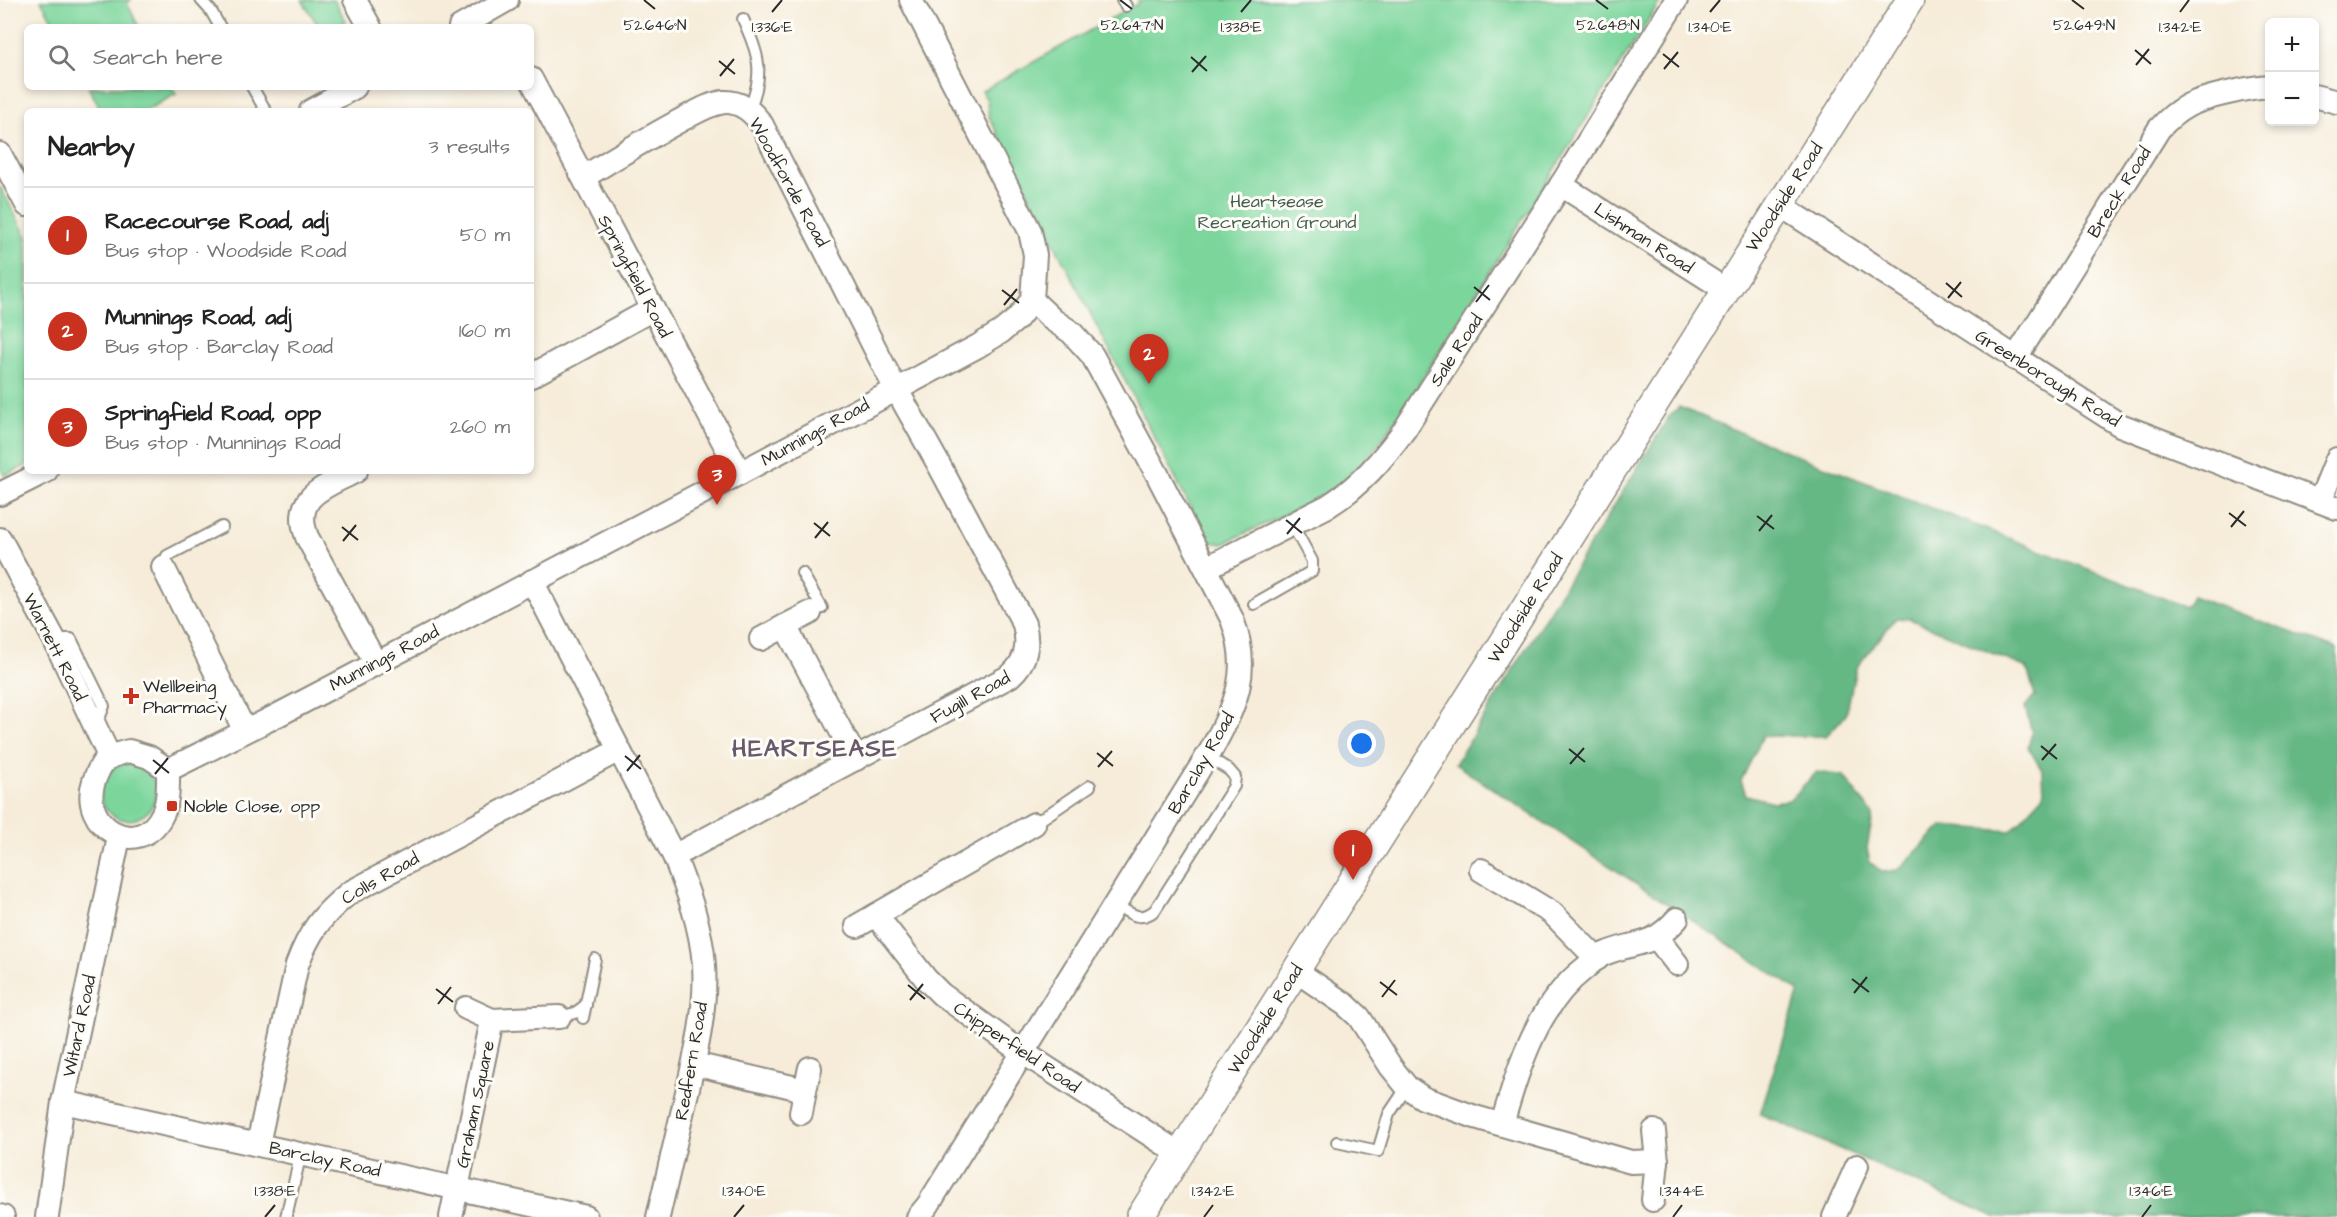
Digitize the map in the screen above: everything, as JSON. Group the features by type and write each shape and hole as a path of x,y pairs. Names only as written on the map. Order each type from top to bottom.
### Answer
{"street":[{"path":"355,0 368,24"},
{"path":"911,0 1030,231 1035,255 1032,300"},
{"name":"Sale Road","path":"1206,568 1347,494 1383,459 1405,429 1562,186 1676,0"},
{"name":"Woodside Road","path":"1140,1217 1910,0"},
{"path":"468,24 501,12"},
{"name":"Springfield Road","path":"534,85 740,473"},
{"name":"Breck Road","path":"2015,359 2159,129 2171,116 2189,105 2265,86"},
{"path":"316,108 349,90"},
{"path":"2319,97 2337,102"},
{"name":"Woodforde Road","path":"584,177 651,136 710,105 726,102 749,110 762,125 896,388"},
{"path":"0,154 24,199"},
{"name":"Lishman Road","path":"1562,186 1726,290"},
{"name":"Greenborough Road","path":"1780,205 2120,425 2329,505"},
{"name":"Munnings Road","path":"168,770 740,473 978,346 1017,319 1032,300"},
{"name":"Barclay Road","path":"918,1217 928,1205 1207,756 1232,711 1240,685 1241,668 1236,630 1224,600 1092,355 1071,332 1053,320 1032,300"},
{"path":"534,374 652,309"},
{"name":"Fugill Road","path":"674,856 1010,676 1019,669 1027,648 1024,624 896,388"},
{"path":"2329,505 2337,459"},
{"path":"0,494 40,474"},
{"path":"350,474 319,490 309,499 303,509 301,522 375,662"},
{"name":"Warnett Road","path":"0,539 54,639 110,756"},
{"path":"163,567 245,731"},
{"name":"Redfern Road","path":"532,581 674,856 690,897 698,927 704,965 704,1004 694,1064 658,1217"},
{"path":"761,639 810,613"},
{"path":"785,626 856,759"},
{"path":"129,750 149,757 168,770 168,792 163,815 150,831 135,837 119,837 100,824 91,806 92,786 99,766 110,756 129,750"},
{"name":"Colls Road","path":"258,1144 297,965 310,935 330,908 349,892 619,750"},
{"name":"Chipperfield Road","path":"1034,824 866,920 941,994 978,1022 1180,1154"},
{"name":"Witard Road","path":"47,1217 63,1101 119,837"},
{"path":"1481,870 1552,913 1597,959"},
{"path":"1502,1124 1526,1051 1543,1014 1560,991 1597,959 1624,947 1657,938 1677,919"},
{"path":"1657,938 1677,964"},
{"path":"1296,971 1346,1005 1359,1017 1391,1067 1407,1087 1423,1098 1631,1162 1657,1161"},
{"name":"Graham Square","path":"466,1008 492,1020 559,1017"},
{"name":"Graham Square","path":"451,1217 492,1020"},
{"path":"694,1064 805,1090"},
{"path":"801,1113 810,1068"},
{"name":"Barclay Road","path":"63,1101 586,1217"},
{"path":"1653,1200 1657,1161 1654,1131"},
{"path":"1834,1217 1857,1166"}],"lane":[{"path":"201,0 218,24"},
{"path":"743,20 758,58 760,76 749,110"},
{"path":"254,90 264,108"},
{"path":"712,487 727,490 760,473 766,459"},
{"path":"1254,604 1312,571 1312,561 1292,524"},
{"path":"163,567 167,556 222,527"},
{"path":"802,573 822,608 810,613"},
{"path":"1115,904 1140,918 1155,910 1234,786 1235,777 1229,770 1207,756"},
{"path":"1034,824 1090,786"},
{"path":"583,1018 595,959"},
{"path":"559,1017 575,1013 586,1005"},
{"path":"1337,1142 1378,1151 1389,1114 1407,1087"},
{"path":"286,1217 301,1153"}],"green space":[{"path":"41,0 131,0 127,3 138,24 54,24"},
{"path":"302,0 334,0 346,21 340,24 317,24"},
{"name":"Heartsease Recreation Ground","path":"1138,0 1661,0 1399,416 1373,451 1350,475 1327,491 1299,508 1223,544 1211,542 1202,530 989,117 987,100 982,91 1139,3"},
{"path":"90,90 174,90 176,94 150,108 100,108"},
{"path":"0,186 24,231 24,466 5,476 0,468"},
{"path":"1679,407 1798,456 2186,607 2192,596 2337,649 2337,1217 1995,1217 1760,1114 1799,991 1455,764 1668,418","holes":["1896,618 1910,619 2027,668 2035,695 2025,707 2032,733 2028,747 2043,772 2044,795 2011,831 1942,826 1898,870 1882,872 1870,862 1867,848 1873,815 1844,776 1817,772 1789,800 1773,802 1746,795 1741,781 1763,736 1826,736 1846,715 1856,668"]},
{"path":"128,764 139,766 148,772 154,781 156,792 154,803 148,812 139,818 128,820 117,818 108,812 102,803 100,792 102,781 108,772 117,766"}],"place":[{"name":"Munnings Road, adj","path":"1149,384"},
{"name":"Springfield Road, opp","path":"717,505"},
{"name":"Wellbeing Pharmacy","path":"131,696"},
{"name":"Noble Close, opp","path":"172,806"},
{"name":"Racecourse Road, adj","path":"1353,880"}],"district":[{"name":"HEARTSEASE","path":"815,748"}]}
